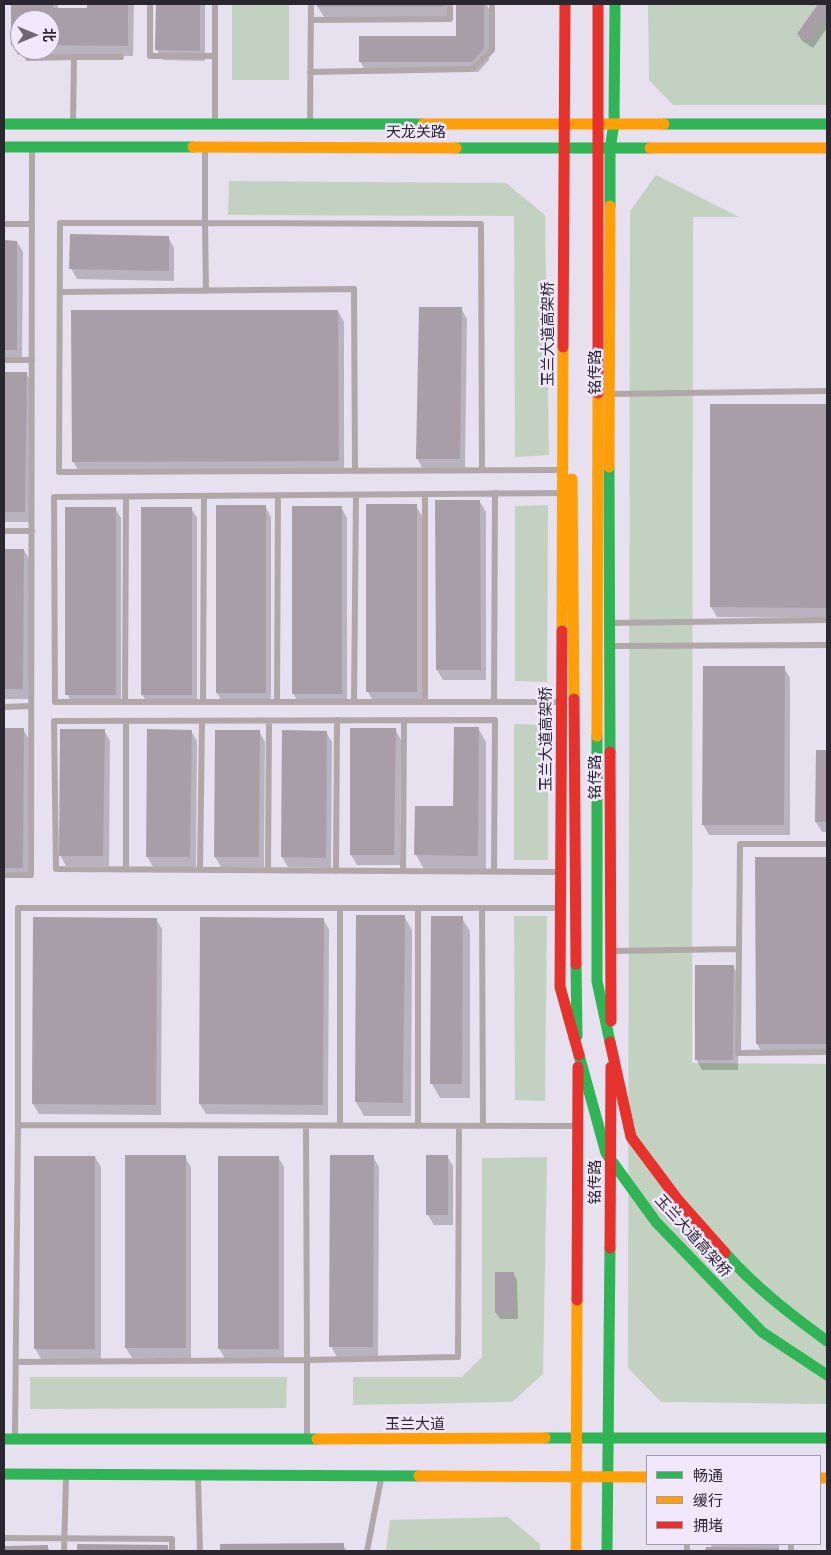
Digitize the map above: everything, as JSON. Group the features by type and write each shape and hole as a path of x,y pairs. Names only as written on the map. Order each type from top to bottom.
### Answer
{"main road":[{"name":"玉兰大道高架桥","path":"565,4 560,987 606,1153 656,1222 756,1326 762,1332 827,1375"},
{"name":"铭传路","path":"569,4 567,124 569,147 578,1126 576,1551"},
{"name":"玉兰大道高架桥","path":"598,4 598,981 631,1137 678,1200 738,1267 788,1314 827,1341"},
{"name":"铭传路","path":"607,1551 611,1059 609,646 610,149 614,123 615,4"},
{"name":"天龙关路","path":"4,124 827,124"},
{"name":"天龙关路","path":"4,147 827,148"},
{"name":"玉兰大道","path":"9,1439 827,1438"},
{"path":"4,1474 646,1477"}],"lane":[{"path":"150,4 150,56 216,56"},
{"path":"216,4 216,124"},
{"path":"310,124 311,4"},
{"path":"311,20 450,18 450,4"},
{"path":"310,72 472,69 492,50 492,4"},
{"path":"60,57 121,57"},
{"path":"73,124 74,57"},
{"path":"4,875 31,875 32,147"},
{"path":"205,147 206,291"},
{"path":"482,470 481,224 60,223 59,472 572,470"},
{"path":"4,224 32,224"},
{"path":"60,292 354,289 355,471"},
{"path":"4,360 32,360"},
{"path":"610,394 827,391"},
{"path":"494,702 496,493"},
{"path":"572,493 54,497 55,702 574,702"},
{"path":"425,494 425,702"},
{"path":"277,702 278,495"},
{"path":"354,702 356,495"},
{"path":"203,702 204,496"},
{"path":"125,702 126,497"},
{"path":"4,531 32,531"},
{"path":"609,623 827,620"},
{"path":"609,646 827,645"},
{"path":"4,707 31,706"},
{"path":"336,870 338,720"},
{"path":"403,871 404,720"},
{"path":"494,872 494,720 54,722 56,869 336,870 494,872 576,872"},
{"path":"126,721 126,869"},
{"path":"200,870 202,721"},
{"path":"268,870 269,721"},
{"path":"827,844 740,844 738,1053 827,1052"},
{"path":"9,1439 16,1362 18,908 576,908"},
{"path":"340,908 340,1126"},
{"path":"418,908 418,1126"},
{"path":"482,908 483,1126"},
{"path":"610,951 738,949"},
{"path":"18,1125 578,1126"},
{"path":"306,1126 307,1439"},
{"path":"16,1362 458,1357 459,1126"},
{"path":"64,1551 66,1474"},
{"path":"198,1475 200,1551"},
{"path":"367,1551 382,1476"},
{"path":"4,1538 172,1539 172,1551"}],"green space":[{"path":"232,4 289,4 289,80 232,80"},
{"path":"648,4 827,4 827,105 673,105 649,80"},
{"path":"656,175 739,217 693,217 692,1063 827,1064 827,1404 661,1402 628,1368 630,211"},
{"path":"229,181 506,183 545,215 549,455 515,457 514,216 228,215"},
{"path":"548,505 547,682 515,681 515,506"},
{"path":"514,724 548,725 548,860 514,860"},
{"path":"514,916 547,916 545,1101 515,1100"},
{"path":"547,1157 543,1374 512,1402 353,1405 353,1377 462,1377 482,1357 482,1158"},
{"path":"30,1377 287,1377 286,1408 30,1409"},
{"path":"508,1517 540,1544 540,1551 386,1551 390,1520"}],"building":[{"path":"11,4 53,4 53,8 87,8 87,4 128,4 128,46 60,45 60,10 11,10"},
{"path":"156,4 200,4 200,51 155,50"},
{"path":"317,4 444,4 444,7 317,7"},
{"path":"456,4 484,4 484,49 472,62 359,62 359,36 456,36"},
{"path":"818,4 827,4 827,16 809,42 797,34"},
{"path":"70,234 169,236 169,271 69,269"},
{"path":"4,240 17,241 17,350 4,350"},
{"path":"419,307 462,307 460,459 416,459"},
{"path":"71,310 338,310 339,461 72,462"},
{"path":"4,372 27,372 25,512 4,512"},
{"path":"710,404 827,404 827,608 710,607"},
{"path":"435,500 480,500 481,670 436,670"},
{"path":"366,504 417,504 417,692 366,692"},
{"path":"216,505 266,505 266,693 216,693"},
{"path":"292,506 342,506 342,694 292,694"},
{"path":"65,507 116,507 116,695 65,695"},
{"path":"141,507 192,507 192,695 141,695"},
{"path":"4,549 24,549 23,689 4,689"},
{"path":"703,666 785,666 784,825 702,825"},
{"path":"454,727 479,727 478,856 414,855 415,806 453,806"},
{"path":"4,728 24,728 23,868 4,868"},
{"path":"350,728 396,728 394,855 350,855"},
{"path":"60,729 105,729 103,856 59,856"},
{"path":"147,729 192,730 190,857 146,857"},
{"path":"215,730 260,730 259,857 214,857"},
{"path":"282,730 327,731 326,858 281,857"},
{"path":"816,750 827,750 827,822 815,822"},
{"path":"755,857 827,857 827,1044 756,1044"},
{"path":"356,915 405,915 403,1103 355,1102"},
{"path":"431,916 463,916 462,1084 430,1084"},
{"path":"33,917 157,918 156,1105 32,1104"},
{"path":"200,917 324,918 323,1105 199,1104"},
{"path":"695,965 734,965 733,1060 695,1060"},
{"path":"125,1155 186,1155 186,1348 125,1348"},
{"path":"330,1155 374,1155 373,1347 329,1347"},
{"path":"426,1155 448,1155 448,1215 426,1215"},
{"path":"34,1156 95,1156 95,1349 34,1349"},
{"path":"218,1156 279,1156 279,1349 218,1349"},
{"path":"495,1272 514,1272 515,1313 495,1313"},
{"path":"344,1543 344,1551 220,1551 220,1544"},
{"path":"77,1544 168,1545 168,1551 77,1551"},
{"path":"48,1545 48,1551 4,1551 4,1546"},
{"path":"706,1547 779,1548 779,1551 705,1551"}],"traffic: fast":[{"path":"610,206 610,149 614,123 615,4"},
{"path":"4,124 423,124"},
{"path":"664,124 827,124"},
{"path":"4,147 193,147"},
{"path":"456,148 650,148"},
{"path":"609,467 610,752"},
{"path":"597,736 597,981 610,1042"},
{"path":"576,964 577,1036"},
{"path":"579,1055 606,1153 656,1222 762,1332 827,1375"},
{"path":"607,1551 610,1248"},
{"path":"725,1253 773,1300 827,1341"},
{"path":"545,1438 827,1438"},
{"path":"4,1439 317,1439"},
{"path":"4,1474 419,1476"}],"traffic: slow":[{"path":"423,124 664,124"},
{"path":"193,147 456,148"},
{"path":"650,148 827,148"},
{"path":"609,467 610,206"},
{"path":"562,631 563,347"},
{"path":"597,736 598,393"},
{"path":"572,479 574,699"},
{"path":"576,1551 577,1300"},
{"path":"317,1439 545,1438"},
{"path":"419,1476 646,1477"},
{"path":"821,1478 827,1478"}],"traffic: jam":[{"path":"563,347 565,4"},
{"path":"598,4 598,393"},
{"path":"562,631 560,987 579,1055"},
{"path":"574,699 576,964"},
{"path":"610,752 611,1021"},
{"path":"610,1042 631,1137 678,1200 725,1253"},
{"path":"577,1300 578,1067"},
{"path":"610,1248 611,1067"}]}
